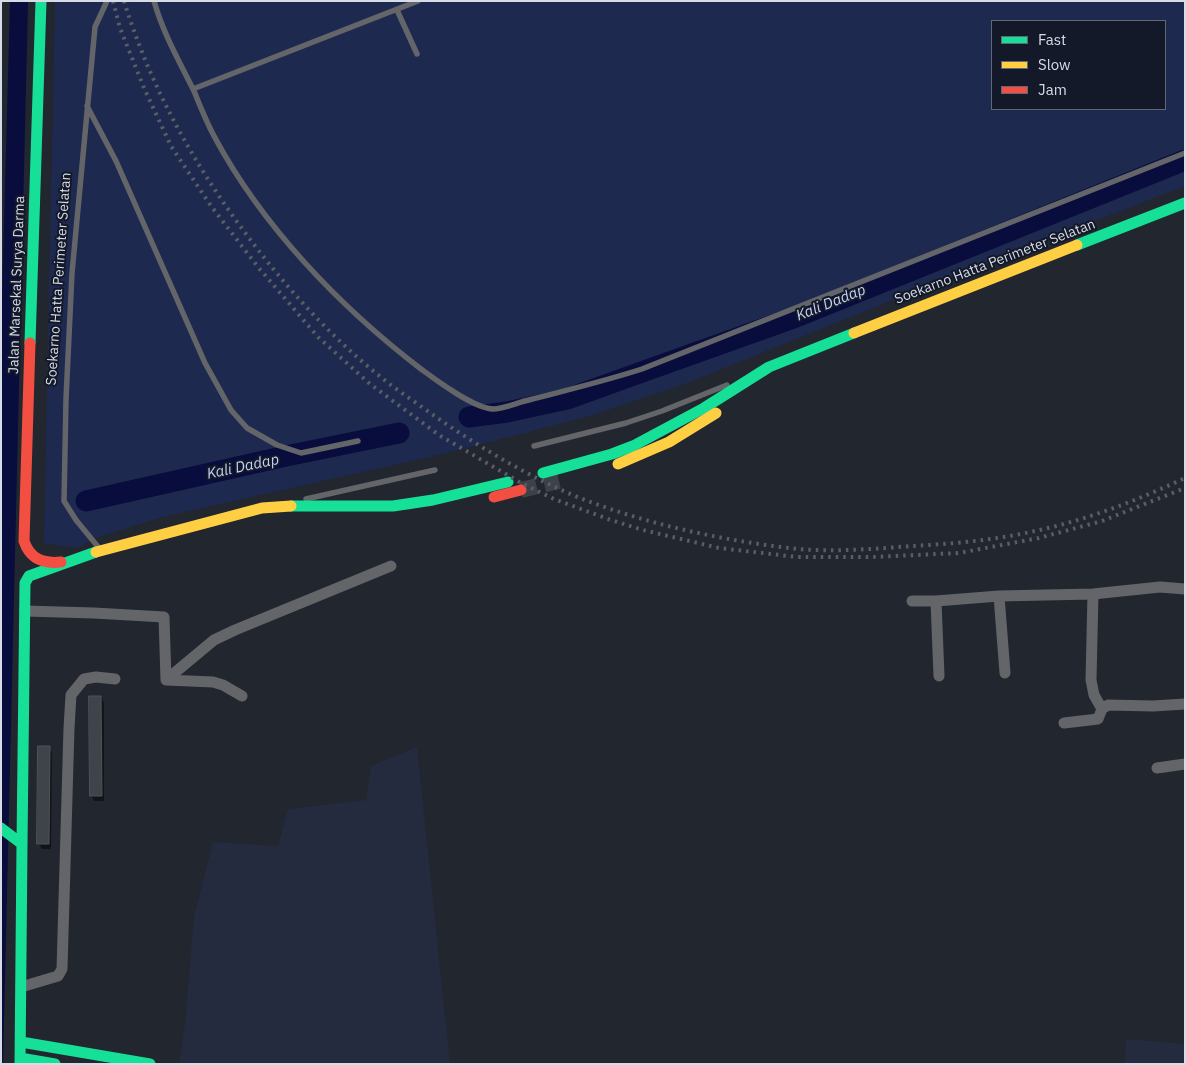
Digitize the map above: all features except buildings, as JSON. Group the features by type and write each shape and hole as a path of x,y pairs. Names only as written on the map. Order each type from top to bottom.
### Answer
{"main road":[{"name":"Jalan Marsekal Surya Darma","path":"41,1 24,541 30,554 42,562 55,563 78,558"},
{"name":"Soekarno Hatta Perimeter Selatan","path":"544,473 612,454 633,446 704,408 769,367 1185,203"},
{"name":"Soekarno Hatta Perimeter Selatan","path":"604,468 641,455 677,437 712,416 773,373 816,349"},
{"path":"55,1064 20,1061 25,583 29,576 101,550 262,508 308,505 393,506 433,500 508,482"},
{"path":"386,517 444,509 521,490"},
{"path":"229,516 273,514 343,518"},
{"path":"5,831 22,844"},
{"path":"21,1042 150,1064"}],"street":[{"path":"166,680 214,640 391,566"},
{"path":"912,601 1000,596 1093,594 1160,587 1185,589"},
{"path":"1093,594 1092,680 1094,695 1102,709"},
{"path":"1000,596 1005,673"},
{"path":"936,601 940,676"},
{"path":"25,607 164,618 166,680"},
{"path":"21,987 58,976 62,969 68,738 72,695 84,679 96,677 115,679"},
{"path":"166,680 213,682 224,685 242,696"},
{"path":"1064,723 1098,719 1102,709 1108,705 1153,706 1185,704"},
{"path":"1157,768 1185,764"}],"lane":[{"name":"Soekarno Hatta Perimeter Selatan","path":"101,550 64,502 66,399 72,273 94,27 107,1"},
{"path":"154,1 170,46 193,89 213,135 232,167 270,222 343,304 398,351 441,384 474,403 492,409 601,382 642,369 1185,153"},
{"path":"193,89 418,1"},
{"path":"397,10 417,54"},
{"path":"87,106 113,155 205,363 231,410 247,428 277,445 301,453 358,441"},
{"path":"534,446 602,430 662,411 769,367"},
{"path":"262,508 435,470"}],"shaded area":[{"path":"10,1 28,1 3,1064 1,1064 1,336"},
{"path":"55,1 1185,1 1185,186 935,283 687,383 590,416 438,455 162,517 92,539 79,548 44,543"},
{"path":"417,747 450,1064 179,1064 185,1024 194,917 213,842 278,846 288,809 366,800 371,766"},
{"path":"1126,1039 1185,1044 1185,1064 1125,1064"}],"waterway":[{"name":"Kali Dadap","path":"469,417 507,412 567,399 796,317 1185,160"},
{"name":"Kali Dadap","path":"86,501 286,456 399,433"}],"tunnel":[{"path":"521,490 559,481"}],"railway":[{"path":"113,1 120,28 144,88 171,146 211,206 258,267 318,337 370,384 439,435 521,483 554,499 643,530 719,548 797,557 873,557 959,553 1039,538 1102,521 1185,488"},
{"path":"124,1 160,93 191,151 208,180 246,234 291,290 324,326 359,359 392,386 470,440 561,490 606,508 688,531 771,546 812,550 840,550 958,543 1035,531 1112,509 1185,478"}],"traffic: fast":[{"path":"30,343 41,1"},
{"path":"1077,245 1185,203"},
{"path":"543,473 612,454 633,446 704,408 769,367 854,333"},
{"path":"291,506 393,506 433,500 508,482"},
{"path":"22,844 25,583 29,576 96,552"},
{"path":"1,828 22,844 20,1064"},
{"path":"21,1042 150,1064"},
{"path":"20,1058 55,1064"}],"traffic: slow":[{"path":"854,333 1077,245"},
{"path":"618,464 669,442 716,413"},
{"path":"96,552 262,508 291,506"}],"traffic: jam":[{"path":"30,343 24,541 30,552 38,559 48,562 61,562"},
{"path":"494,497 521,490"}]}
